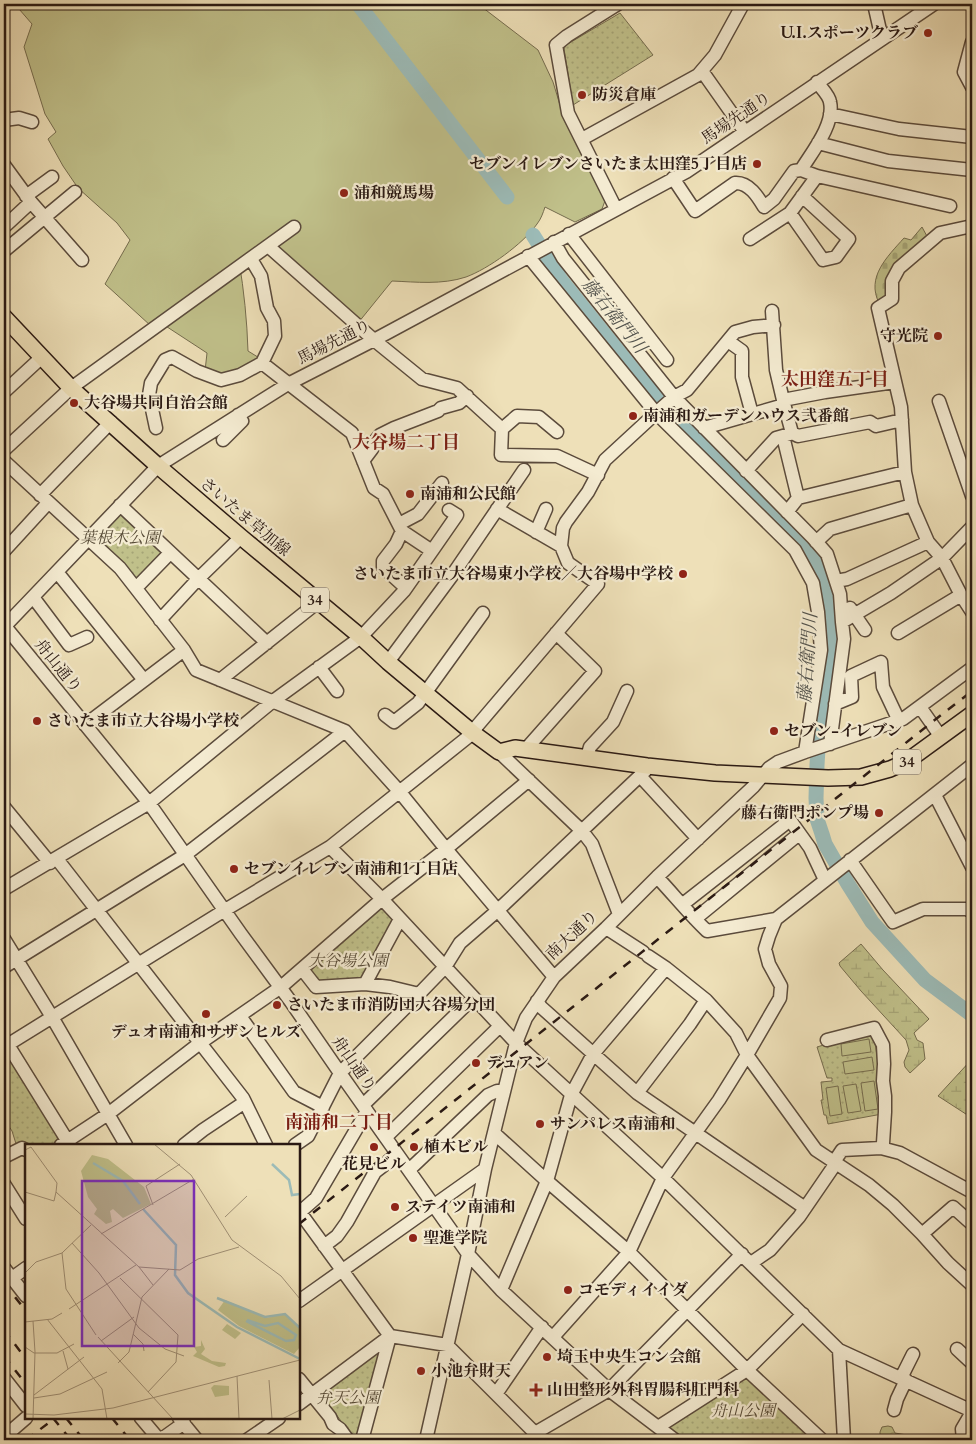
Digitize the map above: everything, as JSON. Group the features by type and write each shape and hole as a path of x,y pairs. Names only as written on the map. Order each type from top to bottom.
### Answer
{"main road":[{"name":"さいたま草加線","path":"4,317 71,388 158,466 362,637 388,662 472,733"},
{"name":"34","path":"472,733 499,752 515,748 587,757 643,771 861,778 906,762 972,714"}],"street":[{"path":"616,209 568,113 556,45 566,36 618,4"},
{"path":"582,139 698,75 715,55 742,4"},
{"path":"874,4 882,39"},
{"name":"馬場先通り","path":"4,626 158,466 288,384 374,340 686,172 934,4"},
{"path":"972,42 964,72 972,87"},
{"path":"702,70 745,132"},
{"path":"801,170 824,132 830,114 830,101 817,82"},
{"path":"830,114 899,129 972,137"},
{"path":"4,120 19,118 32,122"},
{"path":"818,143 888,161 972,170"},
{"path":"4,165 44,218 82,260"},
{"path":"673,178 695,211 735,183 741,183 756,193 764,207 774,199 794,171 801,170 816,176 950,206"},
{"path":"750,239 790,213 816,176"},
{"path":"4,227 52,177"},
{"path":"4,251 75,192"},
{"path":"790,213 823,260 836,257 848,239 802,196"},
{"path":"972,226 940,233 899,268 892,281 892,299 878,308 901,407 905,472 912,505 928,542 942,558 972,612"},
{"path":"4,450 71,388 294,227"},
{"path":"570,234 667,360"},
{"path":"551,243 673,399 704,428 827,554 840,594 844,640 828,744"},
{"path":"268,246 374,340 422,379 457,388 502,429"},
{"path":"529,255 657,412 795,550 813,584 818,612 821,650 808,751"},
{"path":"156,428 150,394 151,383 165,360 172,357 197,371 221,380 240,375 262,363 275,336 274,321 266,308 261,276 251,259"},
{"path":"772,311 776,370 784,403 798,498"},
{"path":"560,546 566,522 588,492 605,460 657,412 687,390 735,332 753,327 774,325"},
{"path":"728,341 742,351 742,377 752,414"},
{"path":"4,392 42,357"},
{"path":"262,363 352,433 374,488 383,494 400,528 432,551"},
{"path":"704,428 825,392 895,382"},
{"path":"363,461 380,435 438,411 440,408 459,403 467,396"},
{"path":"939,401 972,496"},
{"path":"223,440 242,421 238,415"},
{"path":"557,432 539,417 517,416 502,429 501,454 558,456 598,474"},
{"path":"746,471 776,438 788,434 798,436 870,422 876,426 902,420"},
{"path":"4,551 44,499 110,422"},
{"path":"4,461 120,568 184,650 196,670 345,731 399,791 554,977"},
{"path":"388,662 451,577 524,470"},
{"path":"787,512 798,498 905,472"},
{"path":"406,588 383,567 383,561 396,544 400,528 418,514 442,483"},
{"path":"120,505 267,642"},
{"path":"816,542 830,529 912,505"},
{"path":"498,509 560,546 568,563 598,584 472,733 330,847 6,1046 67,1144 200,1043 281,987 382,899 446,849 528,780"},
{"path":"536,532 546,509"},
{"path":"4,889 149,804 273,701 362,637 406,588 457,515 449,510"},
{"path":"842,622 942,558 971,532"},
{"path":"160,620 241,537"},
{"path":"836,580 847,579 928,542"},
{"path":"136,588 170,553"},
{"path":"57,572 144,680"},
{"path":"840,594 865,630"},
{"path":"898,633 961,595"},
{"path":"33,597 69,646 87,637"},
{"path":"220,680 318,602"},
{"path":"385,715 394,722 418,703 483,613"},
{"name":"舟山通り","path":"4,626 149,804 281,987 468,1254 501,1290 609,1390 675,1440"},
{"path":"526,749 595,671 556,633"},
{"path":"85,725 184,650"},
{"path":"835,704 852,698 851,676 881,662 883,687 899,721"},
{"path":"320,667 337,692"},
{"name":"南大通り","path":"426,1440 485,1169 504,1091 516,1044 526,1018 537,1001 554,977 754,786 769,768 778,762 808,751 899,721 972,668"},
{"path":"587,757 590,748 613,722 627,691"},
{"path":"920,707 941,737"},
{"path":"4,967 185,855 345,731"},
{"path":"499,752 582,831 592,844 619,914"},
{"path":"296,1144 308,1136 340,1073 445,966 460,943 498,912 643,771 698,839"},
{"path":"553,1338 629,1252 663,1178 695,1134 747,1055 780,998 780,986 768,964 765,949 768,936 776,919 935,795 971,771"},
{"path":"935,795 972,867"},
{"path":"4,808 96,910 139,964 245,1102 266,1144"},
{"path":"683,904 790,820 828,878"},
{"path":"695,919 799,834"},
{"path":"330,847 382,899 516,1044 663,1178 839,1350 972,1412 962,1429 963,1440"},
{"path":"849,861 893,922 923,909 967,909 972,912"},
{"path":"657,877 707,931 776,919"},
{"path":"365,984 400,919"},
{"path":"606,928 666,968 706,1000 736,1033 747,1055 816,1150 869,1185 893,1205 948,1263 972,1285"},
{"path":"4,939 52,1017 125,1144"},
{"path":"501,1290 547,1182 571,1095 593,1054 666,968"},
{"path":"302,969 316,987 365,984 390,987 419,994"},
{"path":"300,1211 316,1198 365,1108 473,998"},
{"path":"637,1092 690,1024 706,1000"},
{"path":"537,1001 541,1007 637,1092 695,1134 805,1208"},
{"path":"240,1016 294,1092 323,1107"},
{"path":"386,1137 500,1026"},
{"path":"827,1040 874,1028 883,1046 885,1112 882,1148"},
{"path":"409,1170 488,1094 504,1091"},
{"path":"185,1144 245,1102"},
{"path":"494,1133 547,1182 629,1252 747,1370 822,1440"},
{"path":"4,1157 22,1148 25,1150"},
{"path":"300,1213 390,1336 447,1345 536,1437 609,1390 687,1310 746,1259 770,1250 799,1217 842,1150 882,1148 900,1154 972,1192"},
{"path":"324,1246 337,1236 347,1222 375,1172 398,1155"},
{"path":"300,1300 485,1169"},
{"path":"4,1184 25,1217"},
{"path":"922,1234 953,1206 972,1224"},
{"path":"25,1268 8,1273 25,1295"},
{"path":"658,1427 747,1370 803,1314"},
{"path":"496,1394 542,1327"},
{"path":"300,1403 390,1336"},
{"path":"362,1440 390,1336"},
{"path":"957,1349 972,1364"},
{"path":"839,1350 844,1440"},
{"path":"894,1410 913,1354"},
{"path":"4,1378 25,1405"},
{"path":"300,1380 330,1417 333,1424 340,1429 348,1440"},
{"path":"4,1437 25,1419"},
{"path":"142,1419 157,1437 164,1438 182,1421 197,1440"},
{"path":"247,1440 278,1419"}],"green space":[{"name":"浦和競馬場","path":"17,4 478,4 538,50 553,82 560,105 606,198 602,209 575,222 545,207 538,222 523,240 494,262 466,277 438,282 392,281 358,323 272,247 239,261 248,351 261,359 223,376 205,371 207,353 158,321 151,326 105,284 130,240 117,223 78,188 48,139 56,132 45,114 24,47 32,24"},
{"path":"620,13 653,55 573,105 564,49 566,45"},
{"path":"922,227 929,240 898,266 889,297 879,303 875,285 880,268 904,238 911,240"},
{"name":"葉根木公園","path":"120,513 163,552 137,582 95,540"},
{"name":"大谷場公園","path":"382,899 400,919 365,984 316,987 302,969"},
{"path":"861,944 929,1019 914,1033 917,1040 923,1043 925,1059 910,1073 905,1067 904,1062 909,1050 906,1040 840,966 839,963"},
{"path":"873,1030 879,1069 882,1114 828,1124 821,1100 823,1100 821,1082 832,1081 832,1078 827,1078 817,1047"},
{"path":"869,1039 871,1052 842,1056 841,1044"},
{"path":"10,1051 63,1138 57,1144 25,1144 17,1147 12,1131 4,1119 4,1055"},
{"path":"872,1057 874,1070 845,1074 843,1062"},
{"path":"972,1059 972,1118 938,1096"},
{"path":"874,1081 878,1109 865,1111 861,1083"},
{"path":"856,1084 861,1111 848,1113 843,1086"},
{"path":"838,1086 842,1114 830,1116 826,1088"},
{"name":"弁天公園","path":"376,1352 381,1355 360,1433 352,1436 324,1398 325,1391"},
{"name":"舟山公園","path":"749,1375 817,1440 683,1440 669,1429 668,1423"},
{"path":"882,1427 892,1427 895,1433 907,1435 913,1440 877,1440 876,1438 880,1435"}],"waterway":[{"name":"藤右衛門川","path":"358,4 507,197"},
{"name":"藤右衛門川","path":"533,235 561,280 635,372 698,440 770,507 799,537 818,562 830,599 832,640 819,733 817,765 817,819 825,844 872,922 925,980 972,1015"}],"railway":[{"path":"300,1223 972,691"},
{"path":"4,1283 25,1310"},
{"path":"4,1330 25,1358"},
{"path":"4,1356 25,1383"},
{"path":"54,1419 71,1440"},
{"path":"26,1440 54,1419"},
{"path":"67,1419 84,1440"},
{"path":"113,1419 130,1440"}],"place":[{"name":"U.I.スポーツクラブ","path":"928,33"},
{"name":"防災倉庫","path":"582,95"},
{"name":"セブンイレブンさいたま太田窪5丁目店","path":"757,164"},
{"name":"浦和競馬場","path":"344,193"},
{"name":"守光院","path":"938,336"},
{"name":"大谷場共同自治会館","path":"74,403"},
{"name":"南浦和ガーデンハウス弐番館","path":"633,416"},
{"name":"南浦和公民館","path":"410,494"},
{"name":"さいたま市立大谷場東小学校／大谷場中学校","path":"683,574"},
{"name":"さいたま市立大谷場小学校","path":"37,721"},
{"name":"セブン-イレブン","path":"774,731"},
{"name":"藤右衛門ポンプ場","path":"879,813"},
{"name":"セブンイレブン南浦和1丁目店","path":"234,869"},
{"name":"さいたま市消防団大谷場分団","path":"277,1005"},
{"name":"デュオ南浦和サザンヒルズ","path":"206,1014"},
{"name":"デュアン","path":"476,1063"},
{"name":"サンパレス南浦和","path":"540,1124"},
{"name":"花見ビル","path":"374,1147"},
{"name":"植木ビル","path":"414,1147"},
{"name":"ステイツ南浦和","path":"395,1207"},
{"name":"聖進学院","path":"413,1238"},
{"name":"コモディイイダ","path":"568,1290"},
{"name":"埼玉中央生コン会館","path":"547,1357"},
{"name":"小池弁財天","path":"421,1371"},
{"name":"山田整形外科胃腸科肛門科","path":"536,1390"}],"district":[{"name":"太田窪五丁目","path":"835,379"},
{"name":"大谷場二丁目","path":"406,442"},
{"name":"南浦和二丁目","path":"339,1122"}]}
